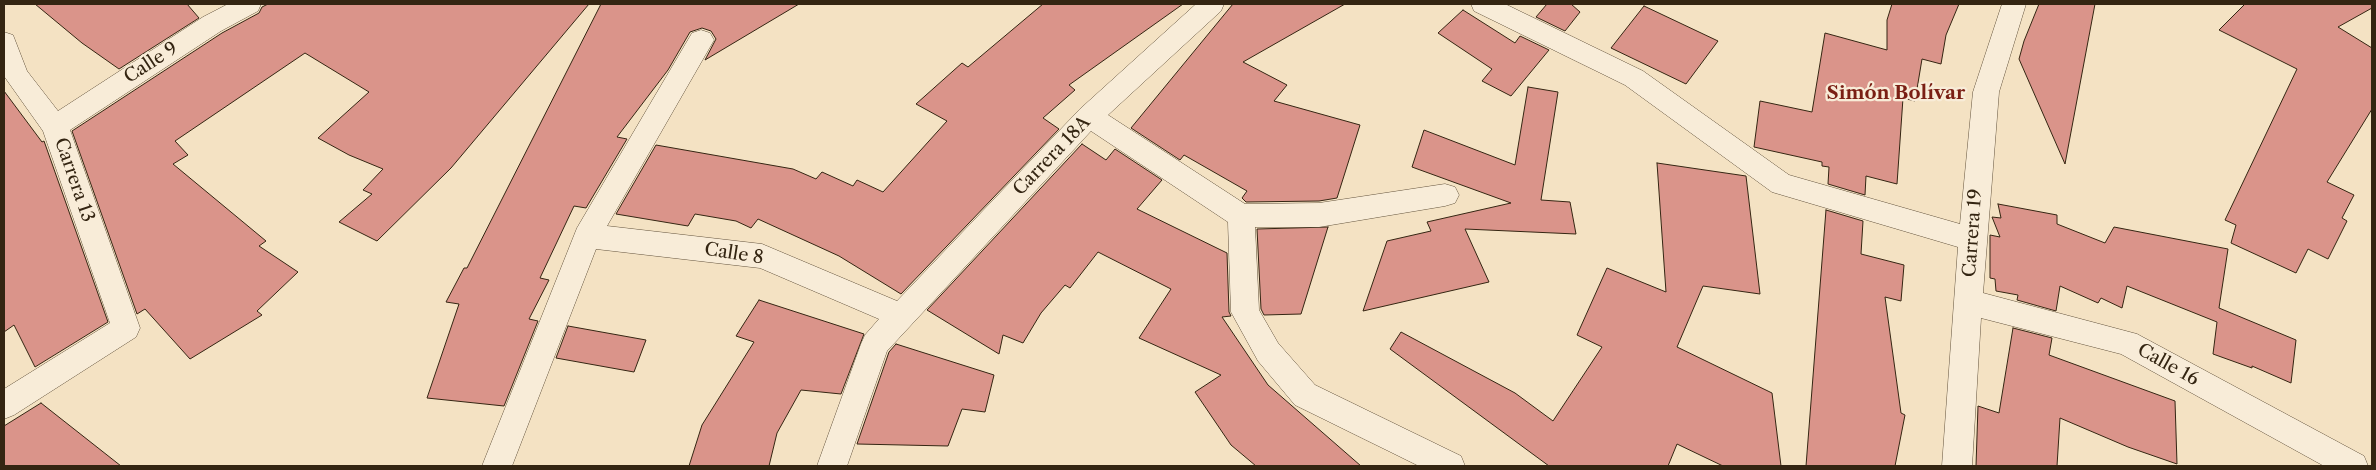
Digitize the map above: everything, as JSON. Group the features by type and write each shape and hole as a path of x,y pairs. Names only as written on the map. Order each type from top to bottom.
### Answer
{"street":[{"name":"Calle 9","path":"55,126 212,24 248,4"},
{"name":"Carrera 18A","path":"832,466 875,344 900,315 1089,116 1212,4"},
{"path":"1483,4 1634,78 1781,184 1972,239"},
{"name":"Carrera 19","path":"1957,466 1972,239 1986,92 2014,4"},
{"path":"497,466 587,236 701,40"},
{"name":"Carrera 13","path":"4,42 16,75 55,126 126,328 4,405"},
{"path":"1089,116 1242,216 1319,215 1445,195"},
{"path":"1242,216 1245,312 1268,352 1306,394 1450,466"},
{"name":"Calle 8","path":"587,236 762,256 900,315"},
{"name":"Calle 16","path":"1968,302 2127,343 2353,466"}],"building":[{"path":"35,4 187,4 199,18 119,69 82,43"},
{"path":"268,4 589,4 451,168 377,241 339,222 372,194 363,190 383,169 349,155 318,138 369,92 305,53 175,141 188,155 173,164 266,241 259,246 298,272 257,311 262,315 190,359 145,309 137,314 72,131 222,33 259,13 262,7"},
{"path":"601,4 799,4 705,60 716,39 711,31 702,28 690,32 668,70 617,137 627,139 586,208 574,206 540,278 549,280 529,319 538,321 504,406 427,398 459,304 446,302 464,268 467,268"},
{"path":"1043,4 1183,4 1069,85 1075,90 1043,118 1059,129 901,294 839,256 758,219 751,228 736,221 695,214 688,226 616,214 656,145 793,169 816,179 822,172 853,186 857,180 883,192 947,121 916,104 962,63 968,67"},
{"path":"1233,4 1345,4 1243,62 1287,85 1274,101 1360,125 1337,198 1319,201 1246,202 1242,198 1247,191 1184,155 1180,160 1131,128"},
{"path":"1547,4 1571,4 1580,12 1565,31 1536,17"},
{"path":"1892,4 1959,4 1946,35 1941,64 1922,59 1915,101 1903,98 1897,184 1866,176 1865,195 1828,184 1829,167 1822,166 1822,162 1754,147 1760,101 1812,112 1825,33 1887,50 1887,20"},
{"path":"2039,4 2095,4 2065,164 2019,59"},
{"path":"2245,4 2372,4 2372,8 2338,27 2372,48 2372,109 2327,182 2354,195 2342,218 2347,221 2328,259 2308,249 2296,273 2231,243 2236,225 2225,220 2297,69 2219,30"},
{"path":"1644,6 1718,41 1686,84 1611,48"},
{"path":"1463,10 1515,43 1520,36 1549,50 1511,96 1482,81 1492,69 1438,33"},
{"path":"1528,87 1558,92 1541,200 1570,202 1576,234 1465,229 1489,282 1363,311 1387,241 1431,231 1427,222 1511,203 1412,167 1424,130 1515,165"},
{"path":"4,91 42,142 44,141 108,322 35,367 14,325 4,332"},
{"path":"1082,144 1106,160 1115,149 1162,180 1137,209 1227,253 1229,312 1231,316 1222,317 1268,385 1361,466 1256,466 1231,445 1195,392 1221,375 1139,338 1171,289 1098,252 1070,288 1065,285 1041,313 1023,343 1003,335 999,354 927,310"},
{"path":"1657,163 1746,176 1760,294 1703,286 1677,347 1772,393 1781,466 1723,466 1677,444 1668,466 1549,466 1390,349 1401,332 1515,393 1553,421 1602,347 1577,335 1607,268 1666,292"},
{"path":"1998,204 2057,215 2057,224 2105,243 2114,227 2228,249 2219,308 2296,340 2291,383 2252,366 2252,368 2213,354 2217,322 2127,286 2122,308 2101,298 2098,303 2060,286 2056,311 2017,300 2018,295 1996,291 1995,279 1990,278 1990,235 2000,237 1992,217 2001,218"},
{"path":"1826,210 1863,221 1861,254 1904,265 1901,301 1885,297 1901,413 1905,415 1895,466 1806,466"},
{"path":"1328,227 1301,314 1264,315 1261,309 1257,229"},
{"path":"759,300 864,334 841,394 801,390 777,433 769,466 689,466 702,425 754,342 736,336"},
{"path":"568,326 646,340 634,372 556,358"},
{"path":"2013,328 2052,338 2049,355 2175,401 2177,464 2128,447 2060,418 2057,466 1976,466 1978,406 1999,413"},
{"path":"896,344 994,375 985,412 962,409 948,446 857,444 889,352"},
{"path":"41,403 121,466 4,466 4,426"}],"district":[{"name":"Simón Bolívar","path":"1896,94"}]}
